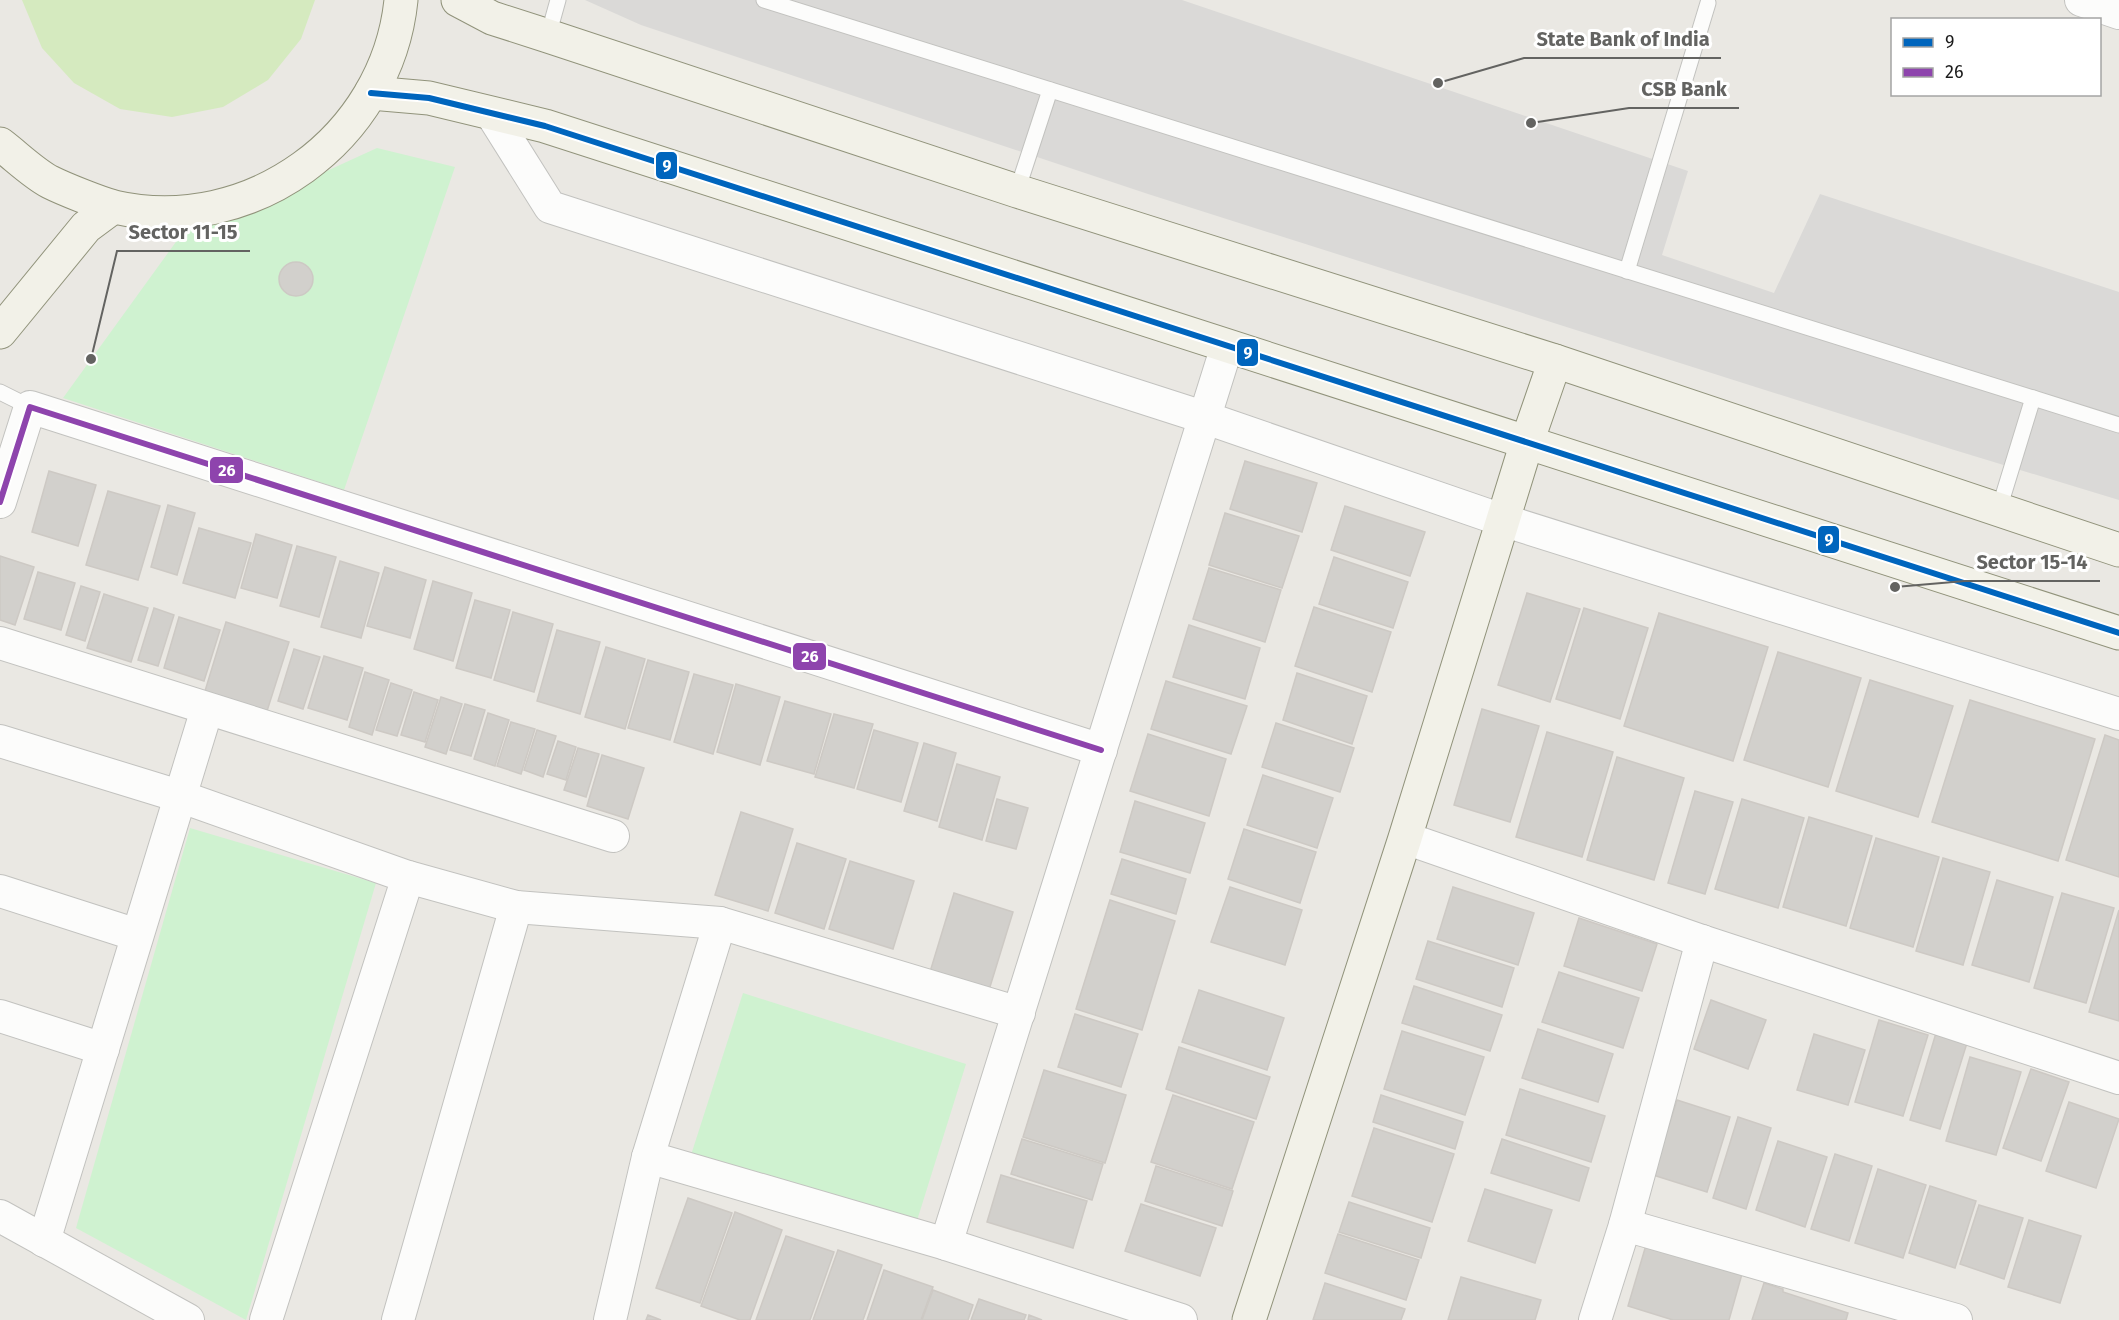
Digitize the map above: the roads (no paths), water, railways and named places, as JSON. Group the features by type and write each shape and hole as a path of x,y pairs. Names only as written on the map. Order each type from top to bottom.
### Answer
{"street":[{"path":"0,144 50,182 113,207 163,213 213,208 261,193 305,168 342,134 371,93 385,64 395,34 401,0"},
{"path":"458,0 492,18 1017,191 1555,361 2119,550"},
{"path":"2082,0 2119,12"},
{"path":"371,93 429,98 545,126 2119,633"},
{"path":"491,113 550,207 1206,418 1502,520 2119,714"},
{"path":"0,332 86,226 113,207"},
{"path":"946,1244 1227,346"},
{"path":"1249,1320 1405,838 1502,520 1555,361"},
{"path":"0,502 30,407 1101,750"},
{"path":"0,643 612,836"},
{"path":"44,1241 207,709"},
{"path":"0,741 179,796 408,877 516,907 720,923 1019,1013"},
{"path":"1405,838 1702,941 2119,1078"},
{"path":"266,1320 408,877"},
{"path":"0,891 137,935"},
{"path":"398,1320 516,907"},
{"path":"610,1320 648,1157 720,923"},
{"path":"1595,1320 1625,1225 1702,941"},
{"path":"0,1016 102,1050"},
{"path":"648,1157 946,1244 1181,1320"},
{"path":"0,1216 188,1320"},
{"path":"1625,1225 1891,1311 1956,1320"}],"lane":[{"path":"548,36 558,0"},
{"path":"764,0 2119,425"},
{"path":"1627,271 1708,3"},
{"path":"1017,191 1050,90"},
{"path":"0,392 30,407"},
{"path":"1998,509 2033,398"}],"place":[{"name":"State Bank of India","path":"1438,83"},
{"name":"CSB Bank","path":"1531,123"},
{"name":"Sector 11-15","path":"91,359"},
{"name":"Sector 15-14","path":"1895,587"}]}
